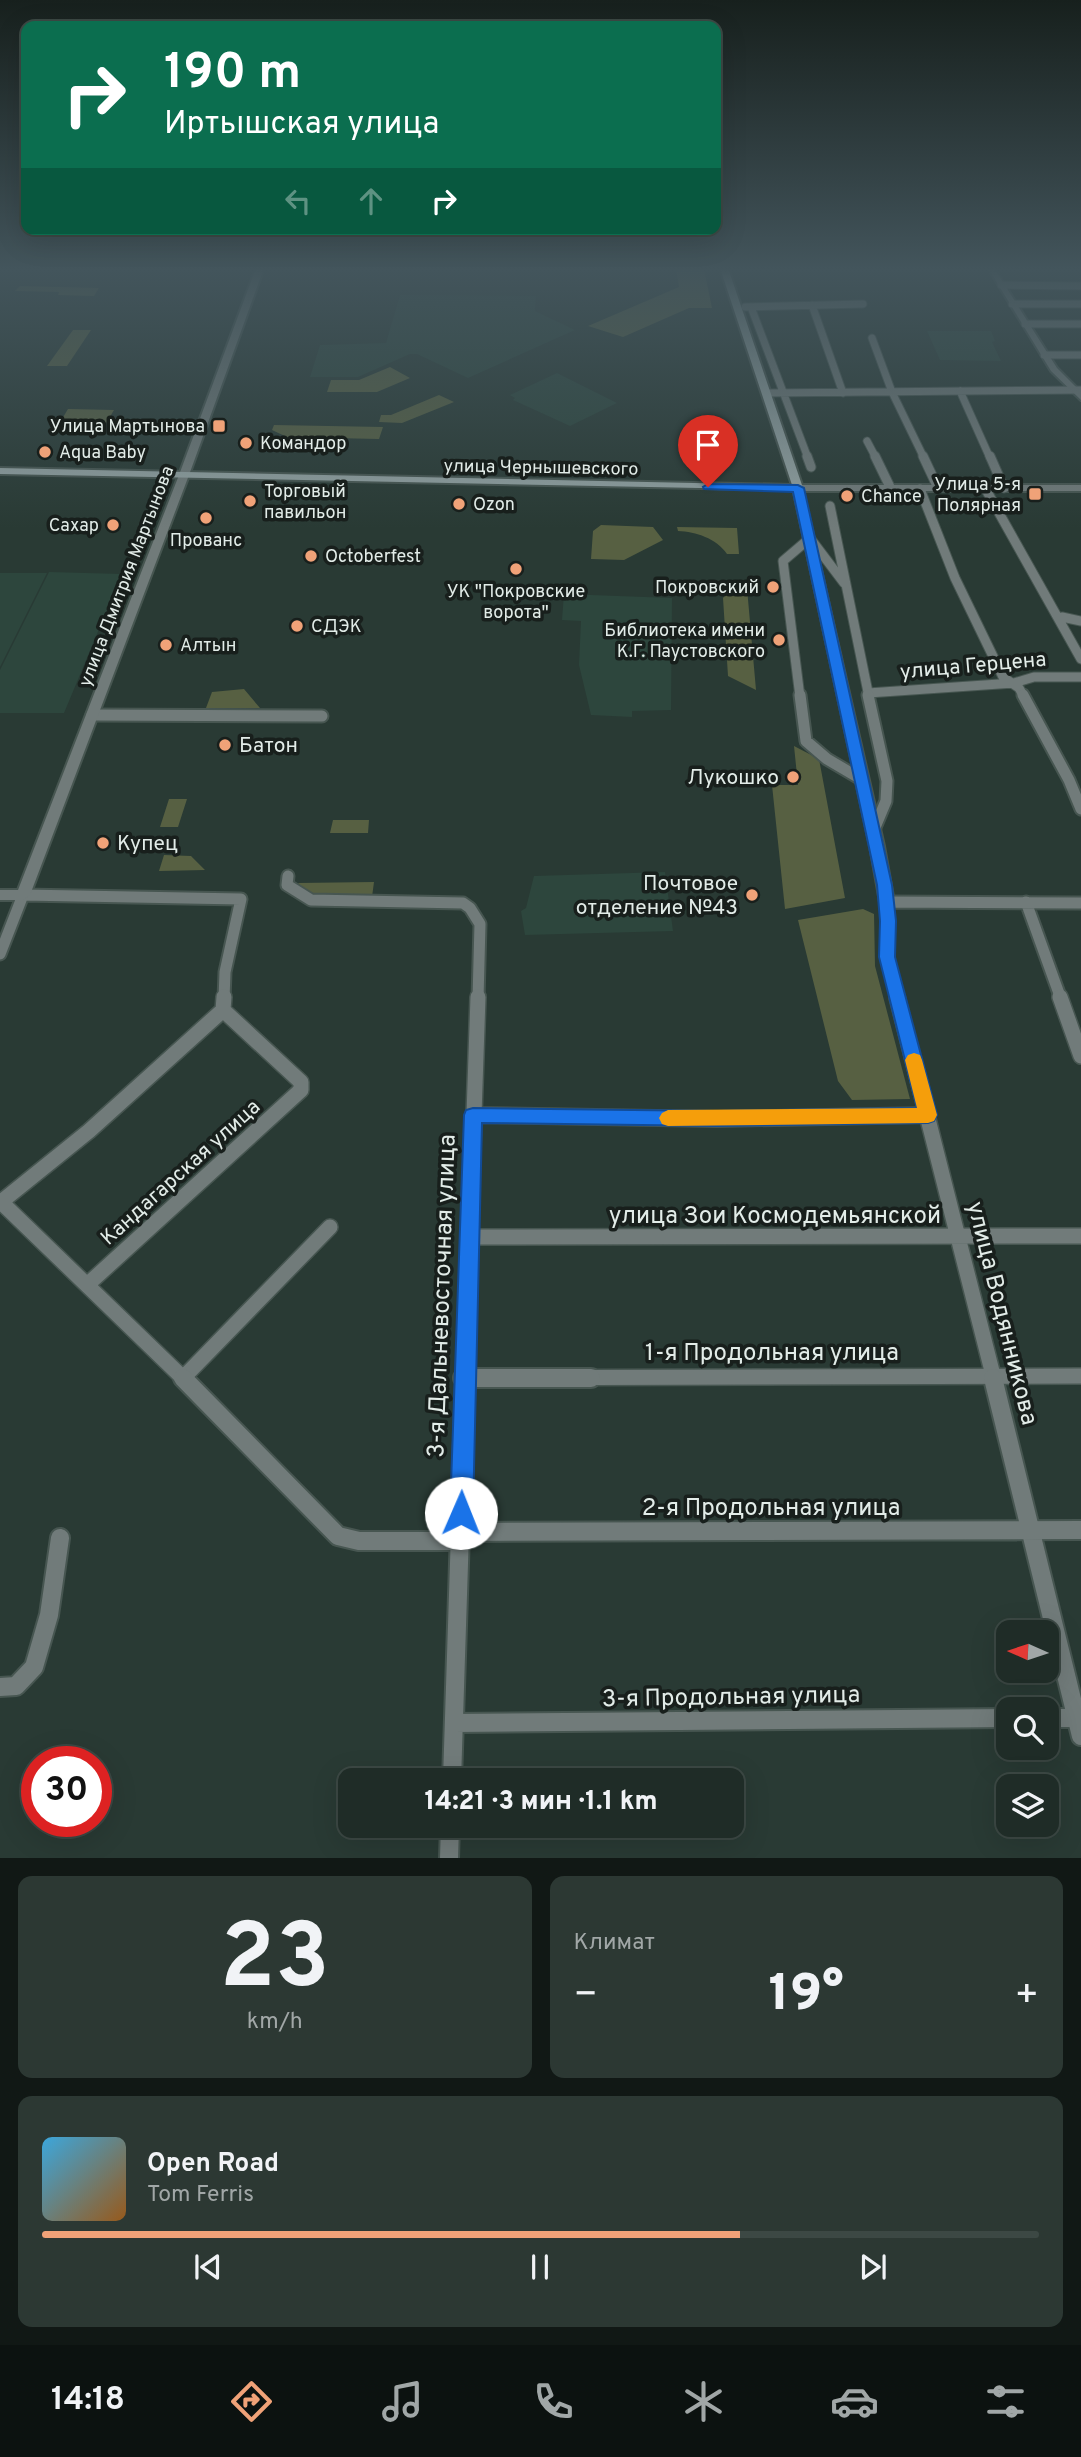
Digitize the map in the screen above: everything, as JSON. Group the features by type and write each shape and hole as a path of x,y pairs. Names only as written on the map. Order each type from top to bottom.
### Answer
{"main road":[{"path":"754,355 798,488"},
{"name":"улица Чернышевского","path":"0,471 798,488"}],"street":[{"name":"улица Дмитрия Мартынова","path":"23,895 228,355"},
{"path":"768,355 811,467"},
{"path":"830,355 843,393"},
{"path":"878,355 892,392 938,488"},
{"path":"1044,355 1081,355"},
{"path":"1044,355 1081,397"},
{"path":"767,393 1077,390"},
{"path":"960,391 1004,488"},
{"path":"867,441 891,489"},
{"path":"798,488 887,902 1081,903"},
{"name":"улица Чернышевского","path":"798,488 1081,488"},
{"path":"985,488 1012,538 1062,617 1081,659"},
{"path":"920,489 955,578 1003,677 1019,688 1075,780 1081,809"},
{"path":"830,506 887,781 886,802 873,832"},
{"path":"810,538 783,561 807,741 827,759 861,779"},
{"path":"810,538 844,583"},
{"path":"1062,617 1081,621"},
{"name":"улица Герцена","path":"868,693 1014,683 1034,677 1081,677"},
{"path":"92,715 322,716"},
{"name":"3-я Дальневосточная улица","path":"287,881 311,900 463,903 470,908 480,924 463,1378 461,1537 452,1768"},
{"path":"0,895 241,899 242,904 225,972 223,1010 89,1131 1,1201"},
{"path":"0,954 23,895"},
{"name":"улица Водянникова","path":"887,902 887,957 960,1238 1080,1724"},
{"path":"1026,902 1081,1056"},
{"name":"Кандагарская улица","path":"87,1285 301,1090 301,1082 223,1010"},
{"path":"473,1115 717,1119 928,1115"},
{"name":"2-я Продольная улица","path":"1,1201 183,1378 338,1536 359,1541 461,1537 1081,1530"},
{"path":"183,1378 330,1227"},
{"name":"улица Зои Космодемьянской","path":"469,1237 1081,1236"},
{"name":"1-я Продольная улица","path":"463,1378 1081,1376"},
{"path":"0,1688 16,1686 34,1667 48,1615 61,1538"},
{"name":"3-я Продольная улица","path":"454,1723 996,1718"},
{"path":"1059,1720 1080,1724"},
{"path":"449,1858 450,1838"}],"shaded area":[{"path":"55,355 75,355 67,366 47,366"},
{"path":"317,355 408,355 358,377 310,377"},
{"path":"419,355 520,355 468,378"},
{"path":"938,355 998,355 1001,361 940,360"},
{"path":"390,367 410,378 377,392 327,392 331,380 359,380"},
{"path":"557,373 617,403 570,426 513,400 515,398 510,395"},
{"path":"439,395 454,402 402,423 379,422 381,415 391,415"},
{"path":"68,409 114,410 102,430 56,429"},
{"path":"274,425 383,427 379,439 287,437 272,430"},
{"path":"601,525 653,527 663,540 624,560 591,559 593,531"},
{"path":"677,527 737,528 739,554 727,554 711,540 699,534 678,531"},
{"path":"49,572 122,574 64,713 0,713 0,670"},
{"path":"0,573 47,573 0,667"},
{"path":"731,588 747,588 756,690 728,676 723,598"},
{"path":"564,594 672,598 671,710 632,711 632,717 591,715 579,665 581,621 562,620"},
{"path":"244,689 260,708 206,708 212,692"},
{"path":"794,746 819,759 845,898 785,909 772,785 798,785"},
{"path":"169,799 187,799 178,827 160,827"},
{"path":"333,820 369,820 368,833 330,833"},
{"path":"164,855 191,856 205,870 159,871"},
{"path":"665,872 673,931 525,935 521,911 526,908 534,876"},
{"path":"374,882 372,897 342,898 313,894 298,883"},
{"path":"863,909 874,914 875,966 910,1099 852,1100 838,1081 798,920"}],"slow traffic":[{"path":"668,1118 928,1115 914,1060"}],"place":[{"name":"Улица Мартынова","path":"219,426"},
{"name":"Командор","path":"246,443"},
{"name":"Aqua Baby","path":"45,452"},
{"name":"Улица 5-я Полярная","path":"1035,494"},
{"name":"Chance","path":"847,496"},
{"name":"Торговый павильон","path":"250,501"},
{"name":"Ozon","path":"459,504"},
{"name":"Прованс","path":"206,518"},
{"name":"Сахар","path":"113,525"},
{"name":"Octoberfest","path":"311,556"},
{"name":"УК \"Покровские ворота\"","path":"516,569"},
{"name":"Покровский","path":"773,587"},
{"name":"СДЭК","path":"297,626"},
{"name":"Библиотека имени К.Г. Паустовского","path":"779,640"},
{"name":"Алтын","path":"166,645"},
{"name":"Батон","path":"225,745"},
{"name":"Лукошко","path":"793,777"},
{"name":"Купец","path":"103,843"},
{"name":"Почтовое отделение №43","path":"752,895"}],"route":[{"path":"461,1513 473,1115 717,1119 928,1115 887,957 888,921 877,846 798,488 708,487"}]}
